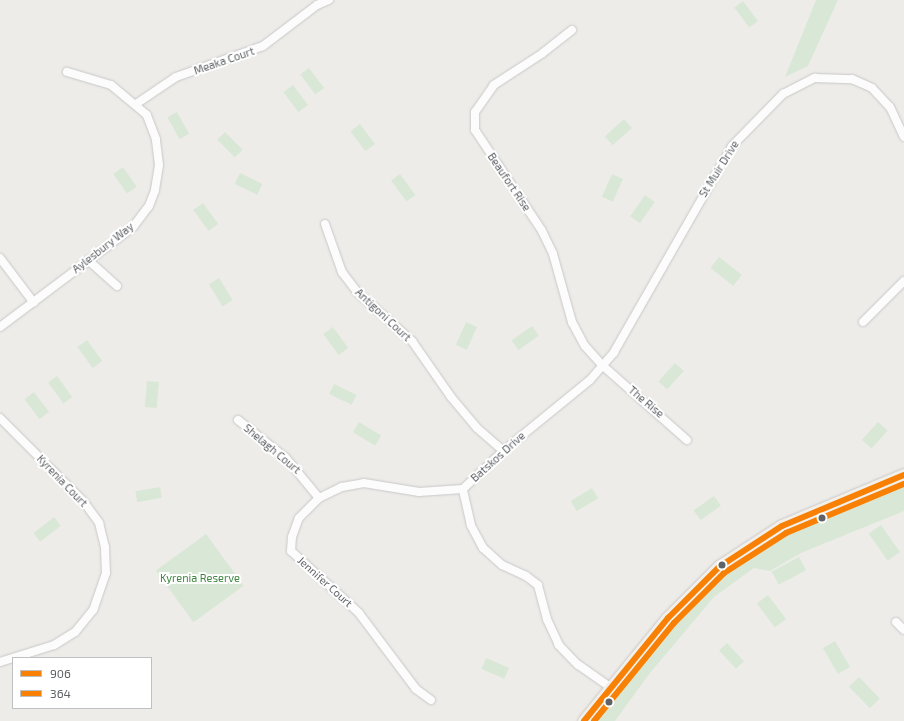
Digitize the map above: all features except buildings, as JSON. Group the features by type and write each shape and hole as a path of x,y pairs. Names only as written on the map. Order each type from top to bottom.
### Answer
{"main road":[{"path":"584,721 610,687 668,618 719,567 782,526 904,475"}],"street":[{"name":"Meaka Court","path":"136,104 176,77 263,46 317,5 329,0"},
{"name":"Beaufort Rise","path":"572,30 543,53 494,85 475,112 475,130 542,231 553,254 572,322 585,346 603,366"},
{"name":"Aylesbury Way","path":"0,327 34,303 88,260 133,227 149,206 155,190 159,164 156,139 147,115 136,104 111,85 67,72"},
{"name":"St Muir Drive","path":"603,366 614,352 732,146 784,94 815,78 852,79 872,88 882,98 890,107 904,137"},
{"name":"Antigoni Court","path":"325,224 342,272 357,292 412,341 451,397 477,428 503,451"},
{"path":"0,258 34,303"},
{"path":"88,260 117,286"},
{"path":"863,322 904,281"},
{"name":"The Rise","path":"603,366 687,440"},
{"name":"Batskos Drive","path":"603,366 503,451 463,489 471,526 483,548 502,565 526,576 538,585 547,619 560,645 578,665 610,687"},
{"name":"Kyrenia Court","path":"0,418 84,502 99,524 105,547 106,573 93,610 75,632 54,645 16,657"},
{"name":"Shelagh Court","path":"238,420 286,458 307,480 319,498"},
{"name":"Jennifer Court","path":"431,700 416,689 359,612 291,551 292,537 298,518 319,498 342,487 364,483 419,492 463,489"},
{"path":"896,622 904,630"},
{"name":"Kyrenia Court","path":"0,662 12,658"}],"green space":[{"path":"816,0 838,0 808,66 785,77"},
{"path":"743,1 758,21 749,28 734,8"},
{"path":"309,68 324,88 315,95 300,75"},
{"path":"293,85 308,105 298,112 283,92"},
{"path":"177,112 189,134 179,139 167,117"},
{"path":"624,119 632,128 613,145 605,136"},
{"path":"360,124 375,144 365,151 350,131"},
{"path":"225,132 243,150 235,157 217,140"},
{"path":"123,167 137,187 127,194 113,174"},
{"path":"240,173 262,184 257,195 235,184"},
{"path":"400,174 415,195 406,202 391,180"},
{"path":"612,174 623,179 613,202 602,197"},
{"path":"645,195 655,202 640,223 630,216"},
{"path":"203,203 218,224 209,231 193,210"},
{"path":"719,257 742,275 733,286 710,268"},
{"path":"219,278 233,300 223,306 209,284"},
{"path":"466,322 477,327 467,350 456,345"},
{"path":"532,326 539,336 518,350 512,340"},
{"path":"333,327 348,348 339,355 323,334"},
{"path":"87,340 102,361 93,368 77,347"},
{"path":"675,363 684,371 667,390 658,382"},
{"path":"57,376 72,397 63,404 48,382"},
{"path":"147,381 159,382 157,408 145,407"},
{"path":"334,384 356,395 352,405 329,394"},
{"path":"34,392 49,412 39,419 24,399"},
{"path":"359,422 381,435 375,446 353,432"},
{"path":"878,422 888,431 872,449 862,440"},
{"path":"904,482 904,511 801,553 770,571 754,568 714,597 650,673 615,721 593,721 649,648 720,573 786,529"},
{"path":"160,487 162,498 137,502 135,491"},
{"path":"592,488 598,498 577,511 571,501"},
{"path":"714,496 721,506 700,520 694,510"},
{"path":"54,517 61,526 40,542 34,533"},
{"path":"881,525 900,552 888,561 869,534"},
{"name":"Kyrenia Reserve","path":"206,534 244,586 193,622 156,570"},
{"path":"799,557 806,570 779,585 772,572"},
{"path":"768,595 786,619 775,627 757,603"},
{"path":"835,641 850,667 838,674 823,648"},
{"path":"727,643 744,661 736,669 719,651"},
{"path":"486,658 509,668 504,679 481,669"},
{"path":"859,677 880,699 870,708 849,687"}],"transit line":[{"name":"906","path":"584,721 668,618 719,567 782,526 904,475"},
{"name":"364","path":"594,721 674,623 724,573 786,533 904,484"}]}
